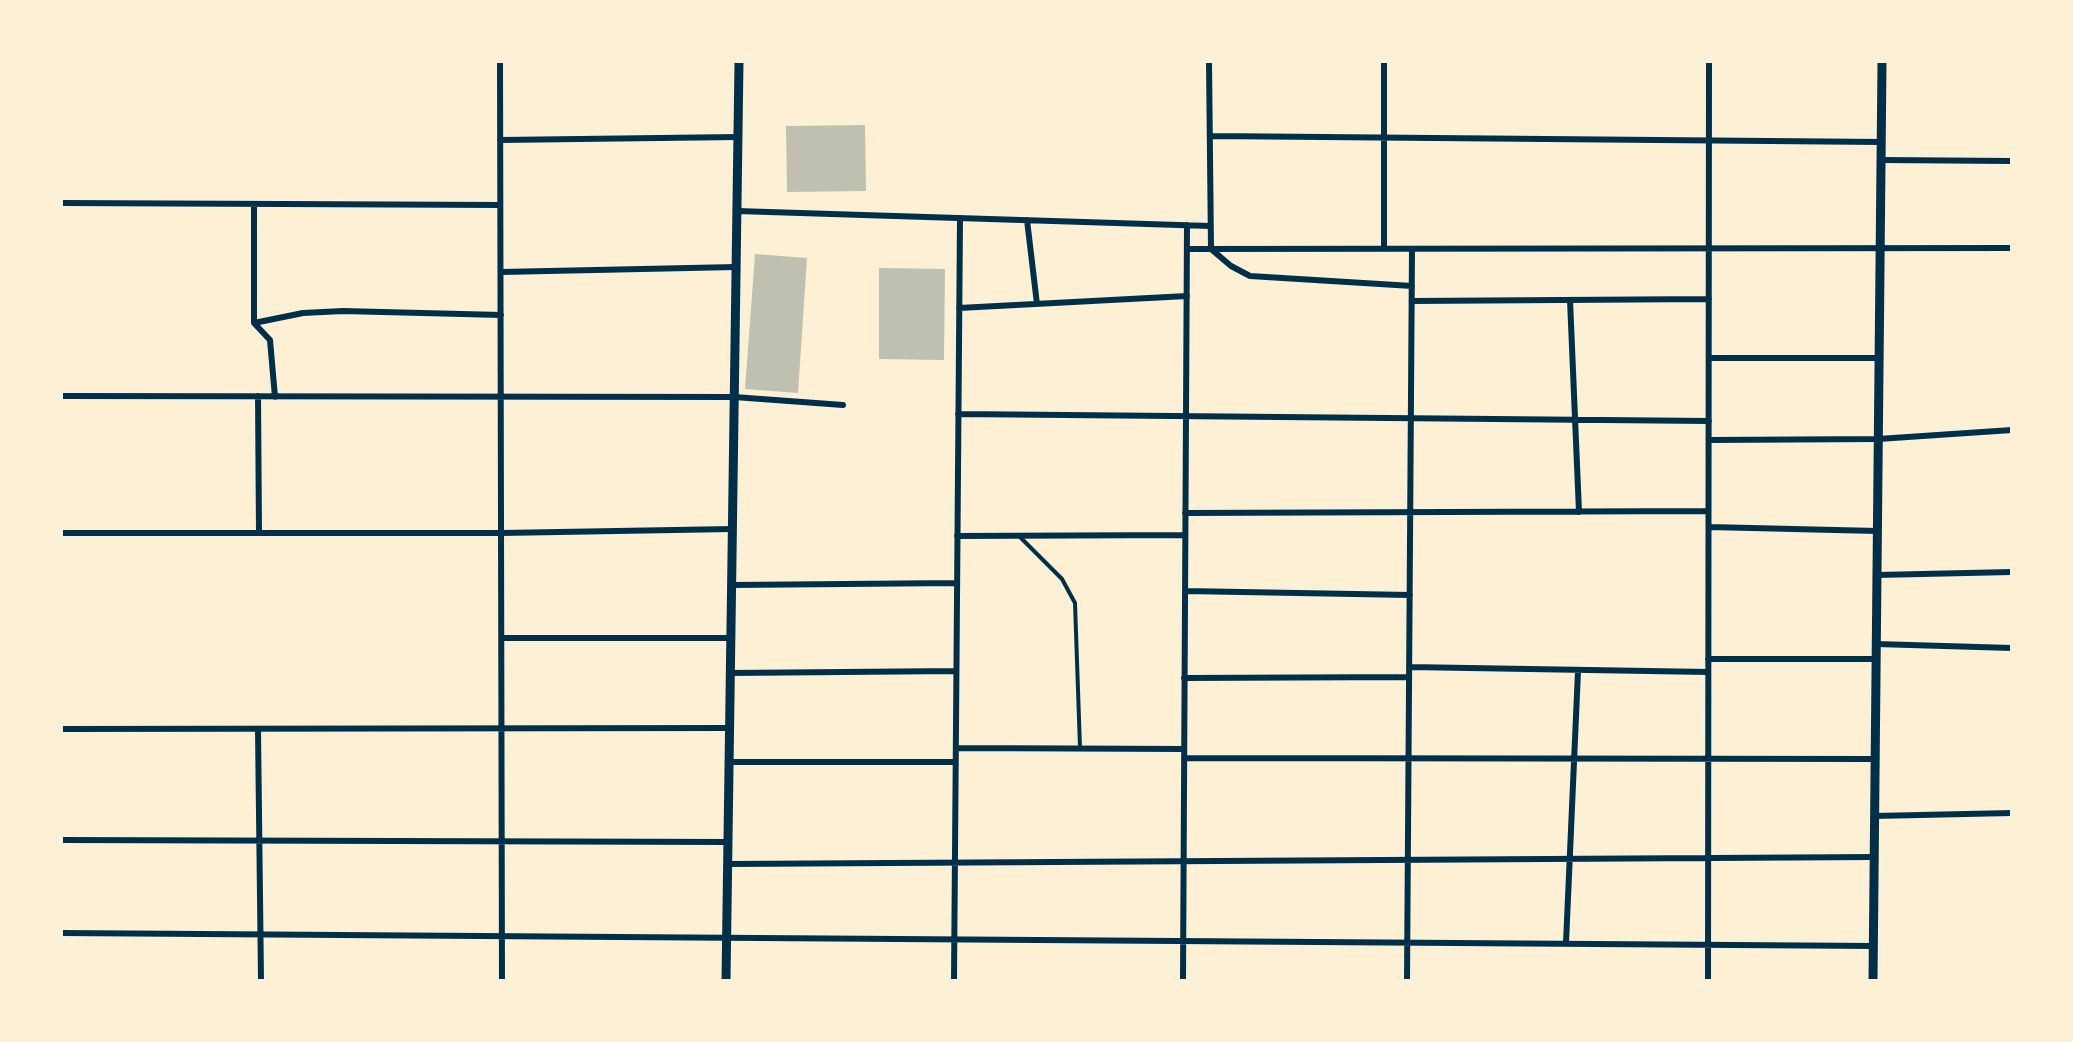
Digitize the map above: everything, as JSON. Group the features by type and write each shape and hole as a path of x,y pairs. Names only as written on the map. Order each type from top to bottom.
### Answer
{"street":[{"path":"500,62 502,981"},
{"path":"726,981 739,62"},
{"path":"1209,62 1211,249 1231,266 1250,276 1412,286"},
{"path":"1384,62 1384,249"},
{"path":"1708,981 1709,62"},
{"path":"1873,981 1882,62"},
{"path":"1210,136 1881,142"},
{"path":"500,140 738,137"},
{"path":"1881,160 2012,161"},
{"path":"62,203 501,205"},
{"path":"254,204 254,323 270,340 275,397"},
{"path":"737,211 1210,226"},
{"path":"954,981 960,218"},
{"path":"1027,220 1037,304"},
{"path":"1183,981 1187,225"},
{"path":"1187,249 2012,248"},
{"path":"1407,981 1412,249"},
{"path":"501,272 736,267"},
{"path":"959,308 1187,296"},
{"path":"1412,301 1709,299"},
{"path":"1570,300 1579,512"},
{"path":"254,323 303,313 344,311 501,315"},
{"path":"1708,358 1879,358"},
{"path":"62,396 734,397 843,405"},
{"path":"258,396 259,533"},
{"path":"958,414 1709,421"},
{"path":"1709,440 1878,439 2012,430"},
{"path":"1185,513 1708,511"},
{"path":"1709,528 1877,531"},
{"path":"62,533 501,533 732,529"},
{"path":"957,536 1185,535"},
{"path":"1877,575 2012,572"},
{"path":"732,585 957,583"},
{"path":"1185,591 1410,595"},
{"path":"502,638 731,638"},
{"path":"1876,644 2012,648"},
{"path":"1708,659 1876,659"},
{"path":"1409,668 1708,672"},
{"path":"730,673 956,671"},
{"path":"1566,943 1578,671"},
{"path":"1184,678 1409,676"},
{"path":"62,729 729,728"},
{"path":"258,730 261,981"},
{"path":"956,748 1184,749"},
{"path":"1184,758 1875,759"},
{"path":"729,762 955,762"},
{"path":"1875,816 2012,813"},
{"path":"62,840 728,842"},
{"path":"728,864 1874,857"},
{"path":"62,933 1873,946"}],"lane":[{"path":"1019,536 1062,579 1075,603 1080,748"}],"building":[{"path":"865,125 866,191 787,192 786,126"},
{"path":"755,254 807,258 798,393 745,389"},
{"path":"879,268 945,269 944,360 879,359"}]}
